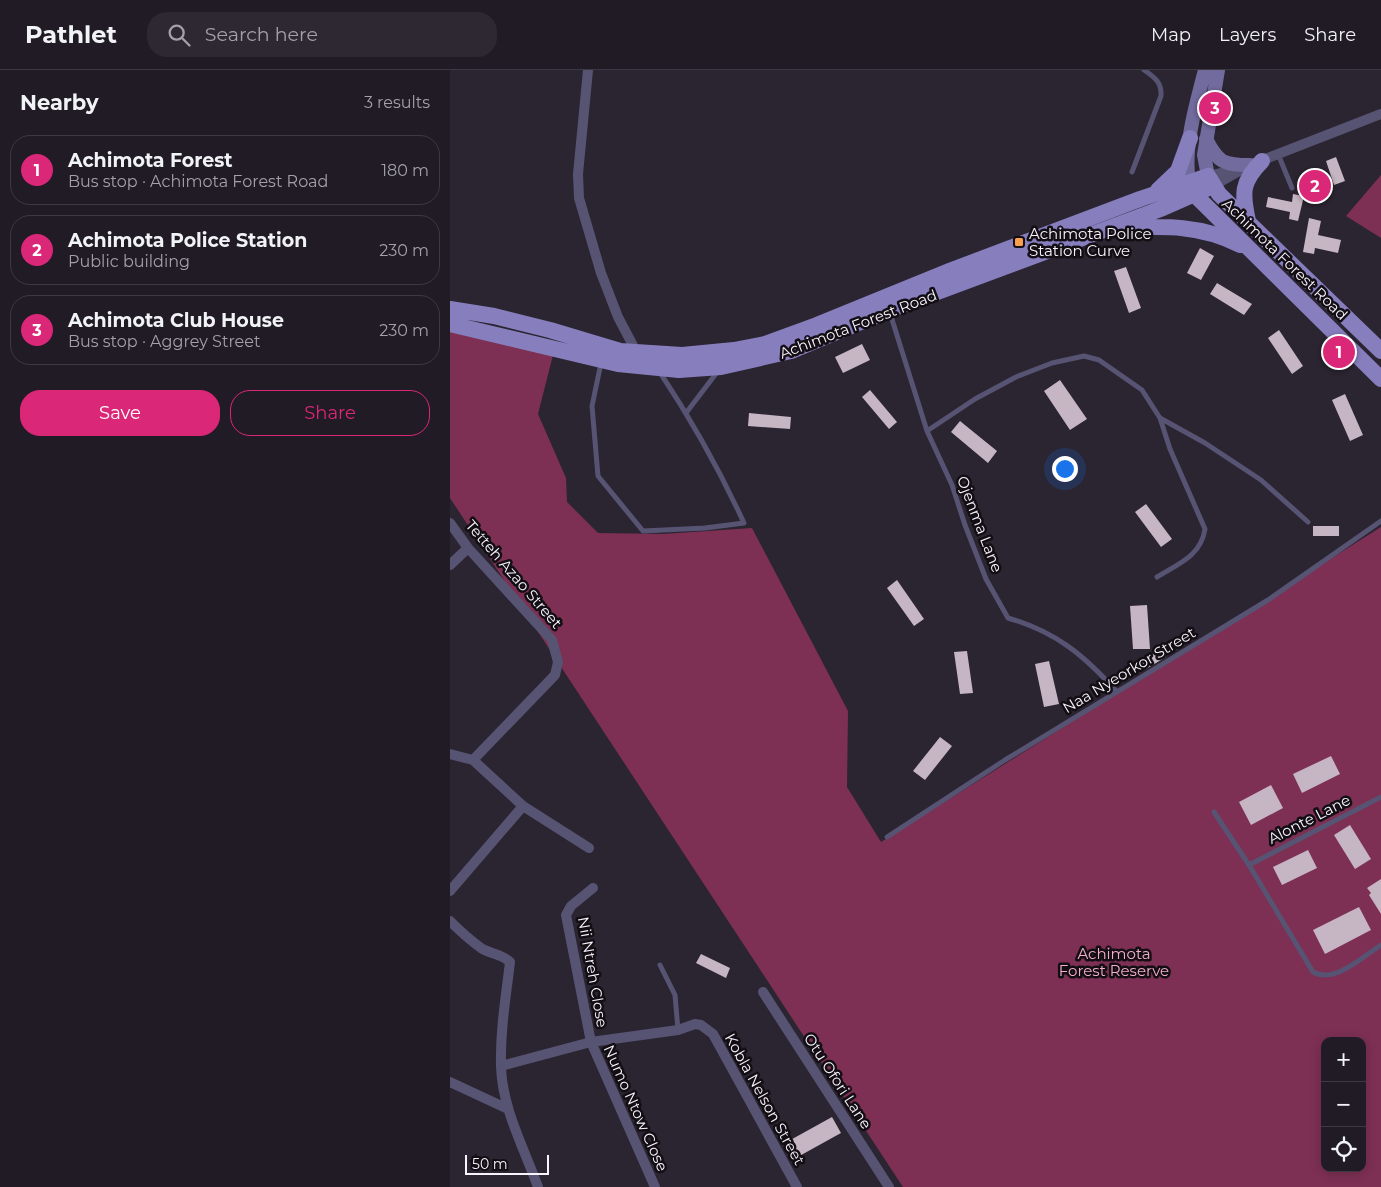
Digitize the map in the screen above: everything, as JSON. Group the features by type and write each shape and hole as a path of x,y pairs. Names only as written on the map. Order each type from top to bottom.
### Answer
{"main road":[{"path":"1205,70 1198,138 1211,181"},
{"path":"1192,189 1187,163 1198,138 1218,70"},
{"path":"1198,138 1223,163 1232,165 1256,163"},
{"path":"1140,199 1162,188 1174,175 1198,138"},
{"path":"1248,221 1244,189 1249,174 1256,163"},
{"name":"Achimota Forest Road","path":"450,324 601,361 679,370 721,367 791,351 889,310 1103,229 1211,181 1248,221 1381,351"},
{"name":"Achimota Forest Road","path":"450,309 494,316 550,330 606,348 637,353 658,355 708,353 765,344 818,325 952,270 1140,199 1192,189"},
{"name":"Achimota Forest Road","path":"1192,189 1381,379"},
{"path":"1103,229 1154,226 1193,228 1212,233 1253,252"}],"street":[{"path":"588,70 578,174 579,198 601,274 618,317 637,353"},
{"path":"1211,181 1381,114"},
{"name":"Tetteh Azao Street","path":"450,523 468,548 549,635 555,650 558,668 555,675 473,760"},
{"path":"450,564 468,548"},
{"path":"450,754 473,760 523,806 589,848"},
{"path":"450,891 523,806"},
{"name":"Nii Ntreh Close","path":"591,1042 566,915 570,906 593,888"},
{"path":"450,920 481,948 504,957 510,962 505,992 501,1066 508,1109 538,1187"},
{"name":"Otu Ofori Lane","path":"763,992 889,1187"},
{"name":"Kobla Nelson Street","path":"501,1066 591,1042 678,1030 695,1024 702,1025 713,1034 797,1187"},
{"name":"Numo Ntow Close","path":"591,1042 655,1187"},
{"path":"450,1082 508,1109"}],"lane":[{"path":"1132,172 1161,96 1160,83 1146,71"},
{"path":"1278,154 1292,188"},
{"name":"Ojenma Lane","path":"889,310 927,431 952,484 965,525 986,579 1008,618 1027,624 1052,636 1082,655 1089,660 1117,692"},
{"path":"927,431 975,399 1016,377 1052,363 1084,356 1110,366 1142,390 1160,418 1170,449 1204,529 1203,540 1197,552 1157,577"},
{"path":"601,361 592,406 598,476 643,531 705,528 744,523 686,413 657,368"},
{"path":"686,413 721,367"},
{"path":"1160,418 1205,443 1261,480 1308,522"},
{"name":"Naa Nyeorkor Street","path":"887,837 1005,760 1268,600 1381,521"},
{"name":"Alonte Lane","path":"1249,865 1381,796"},
{"path":"1214,812 1249,865 1313,972 1322,977 1331,976 1381,945"},
{"path":"660,966 675,995 678,1030"}],"green space":[{"path":"1381,175 1381,238 1346,216"},
{"name":"Achimota Forest Reserve","path":"450,329 553,355 538,414 566,478 567,502 598,533 663,534 752,528 848,711 847,787 881,842 1381,527 1381,1187 903,1187 450,498"}],"building":[{"path":"1336,157 1345,181 1334,185 1326,161"},
{"path":"1293,194 1304,196 1298,221 1289,219 1290,212 1266,207 1268,197 1292,202"},
{"path":"1309,218 1321,221 1318,235 1341,240 1338,253 1315,248 1314,254 1303,252"},
{"path":"1200,248 1214,256 1201,280 1187,273"},
{"path":"1126,267 1141,308 1129,313 1114,271"},
{"path":"1217,283 1252,304 1244,315 1210,294"},
{"path":"1279,330 1303,366 1292,374 1268,338"},
{"path":"862,344 870,360 843,373 835,357"},
{"path":"1060,380 1087,419 1070,430 1044,391"},
{"path":"870,390 897,422 889,429 862,397"},
{"path":"1345,394 1363,435 1350,441 1332,400"},
{"path":"749,413 791,417 790,429 748,426"},
{"path":"960,421 997,451 988,463 951,432"},
{"path":"1146,504 1172,539 1161,547 1135,512"},
{"path":"1313,526 1339,526 1339,536 1313,536"},
{"path":"897,580 924,619 914,626 887,588"},
{"path":"1147,605 1150,649 1133,649 1130,606"},
{"path":"1160,649 1166,657 1146,669 1141,662"},
{"path":"967,651 973,693 960,694 954,652"},
{"path":"1049,661 1059,704 1044,707 1035,664"},
{"path":"940,737 952,746 925,780 913,771"},
{"path":"1331,756 1340,774 1302,793 1293,774"},
{"path":"1271,785 1283,808 1251,825 1239,802"},
{"path":"1350,825 1371,859 1355,869 1334,835"},
{"path":"1308,850 1317,868 1282,885 1273,867"},
{"path":"1381,879 1381,914 1369,895 1371,893 1367,888"},
{"path":"1359,907 1371,930 1325,954 1313,930"},
{"path":"701,954 730,968 726,978 696,963"},
{"path":"832,1117 841,1133 794,1159 785,1143"}],"place":[{"name":"Achimota Club House","path":"1215,108"},
{"name":"Achimota Police Station","path":"1315,186"},
{"name":"Achimota Police Station Curve","path":"1019,242"},
{"name":"Achimota Forest","path":"1339,352"}]}
